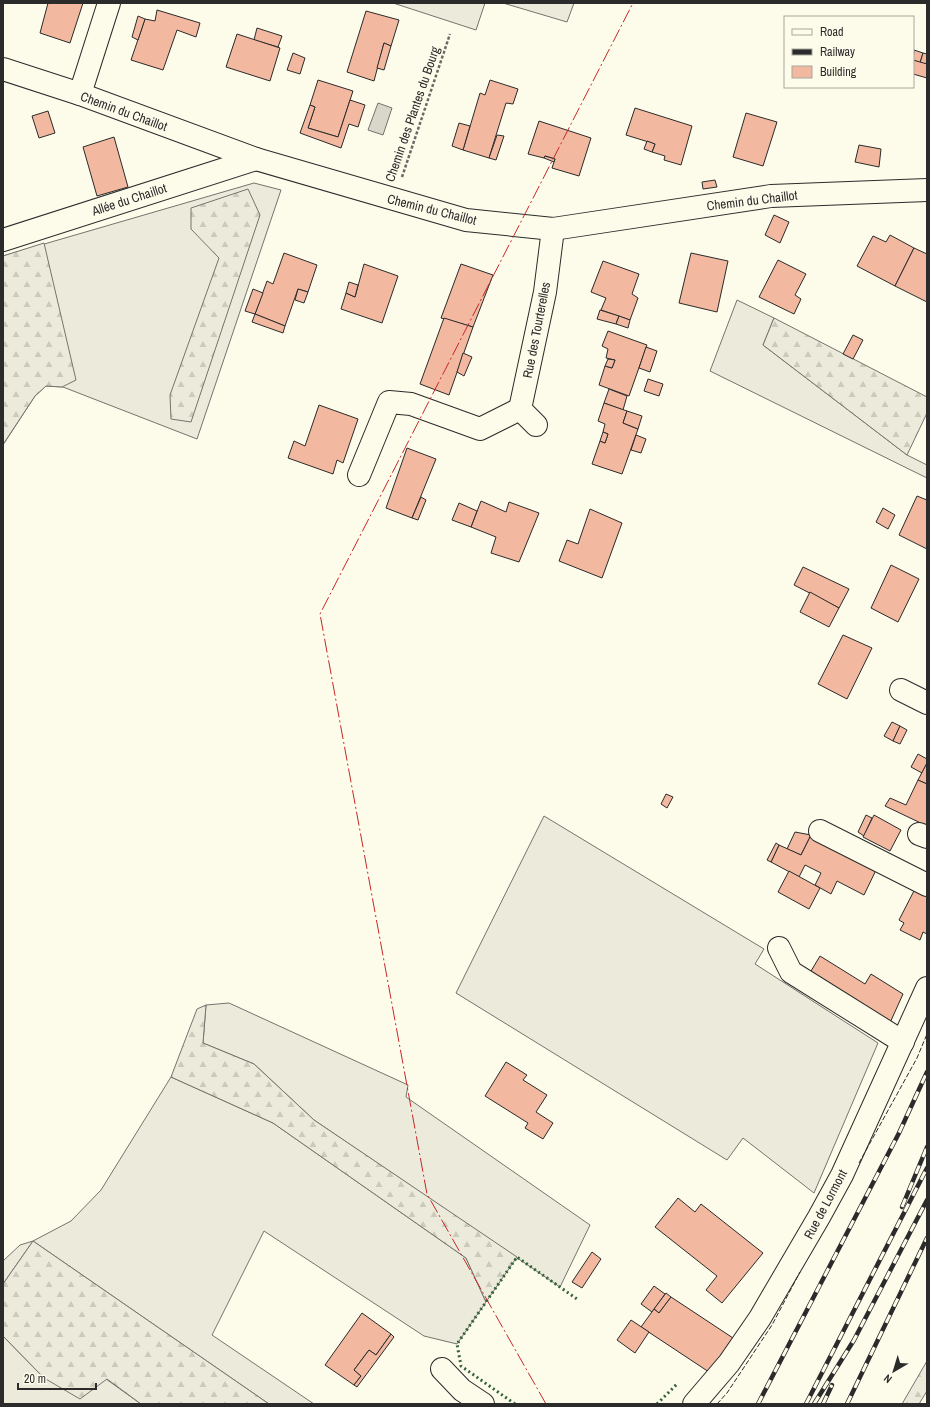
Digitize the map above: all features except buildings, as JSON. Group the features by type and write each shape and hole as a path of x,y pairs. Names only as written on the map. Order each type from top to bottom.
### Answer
{"street":[{"path":"80,94 108,3"},
{"name":"Chemin du Chaillot","path":"3,69 80,94 256,159 466,220 553,229 771,196 927,190"},
{"name":"Allée du Chaillot","path":"3,240 256,159"},
{"name":"Rue des Tourterelles","path":"520,409 545,292 553,229"},
{"path":"359,475 389,402 411,404 480,429 520,409 536,425"},
{"path":"901,690 927,703"},
{"path":"820,831 927,885"},
{"path":"779,948 791,972 903,1042"},
{"name":"Rue de Lormont","path":"694,1404 729,1363 760,1318 796,1258 842,1175 927,988"},
{"path":"442,1369 462,1390 483,1404"}],"path":[{"name":"Chemin des Plantes du Bourg","path":"394,200 450,34"}],"green space":[{"path":"393,3 485,3 476,30"},
{"path":"503,3 574,3 567,22"},
{"path":"254,183 281,190 197,439 63,387 46,386 35,396 3,445 3,256"},
{"path":"248,189 260,215 191,422 171,419 170,395 219,258 191,229 191,208"},
{"path":"44,243 76,380 62,387 46,386 35,396 3,443 3,256"},
{"path":"737,300 774,318 763,345 907,455 927,465 927,478 710,371"},
{"path":"774,318 927,397 927,413 907,455 763,345"},
{"path":"544,816 764,949 755,964 878,1043 814,1193 743,1138 727,1160 456,993"},
{"path":"229,1003 408,1085 406,1097 590,1225 560,1287 314,1120 254,1064 203,1043 206,1005"},
{"path":"206,1005 203,1043 254,1064 314,1120 517,1257 486,1302 466,1258 273,1123 171,1077 197,1009"},
{"path":"171,1077 273,1123 466,1258 486,1302 457,1344 424,1336 264,1231 212,1335 314,1404 269,1404 33,1241 71,1221 101,1190"},
{"path":"33,1241 3,1284 3,1261 20,1245"},
{"path":"33,1241 269,1404 141,1404 107,1379 80,1399 44,1378 3,1336 3,1284"},
{"path":"3,1336 44,1378 106,1379 141,1404 3,1404"},
{"path":"927,1361 927,1391 919,1404 902,1404"}],"shaded area":[{"path":"378,103 392,108 383,135 368,130"}],"railway":[{"path":"758,1404 899,1133 927,1072"},
{"path":"902,1207 927,1147"},
{"path":"806,1404 927,1168"},
{"path":"814,1404 854,1340 927,1200"},
{"path":"847,1404 927,1238"},
{"path":"823,1404 832,1385"}],"hedge":[{"path":"515,1404 461,1366 457,1344 517,1257 577,1299"},
{"path":"657,1404 678,1383"}],"fence":[{"path":"859,1163 917,1058 927,1034"},
{"path":"717,1404 727,1393 772,1325 800,1272"}],"power":[{"path":"546,1404 427,1194 320,614 633,3"}]}
